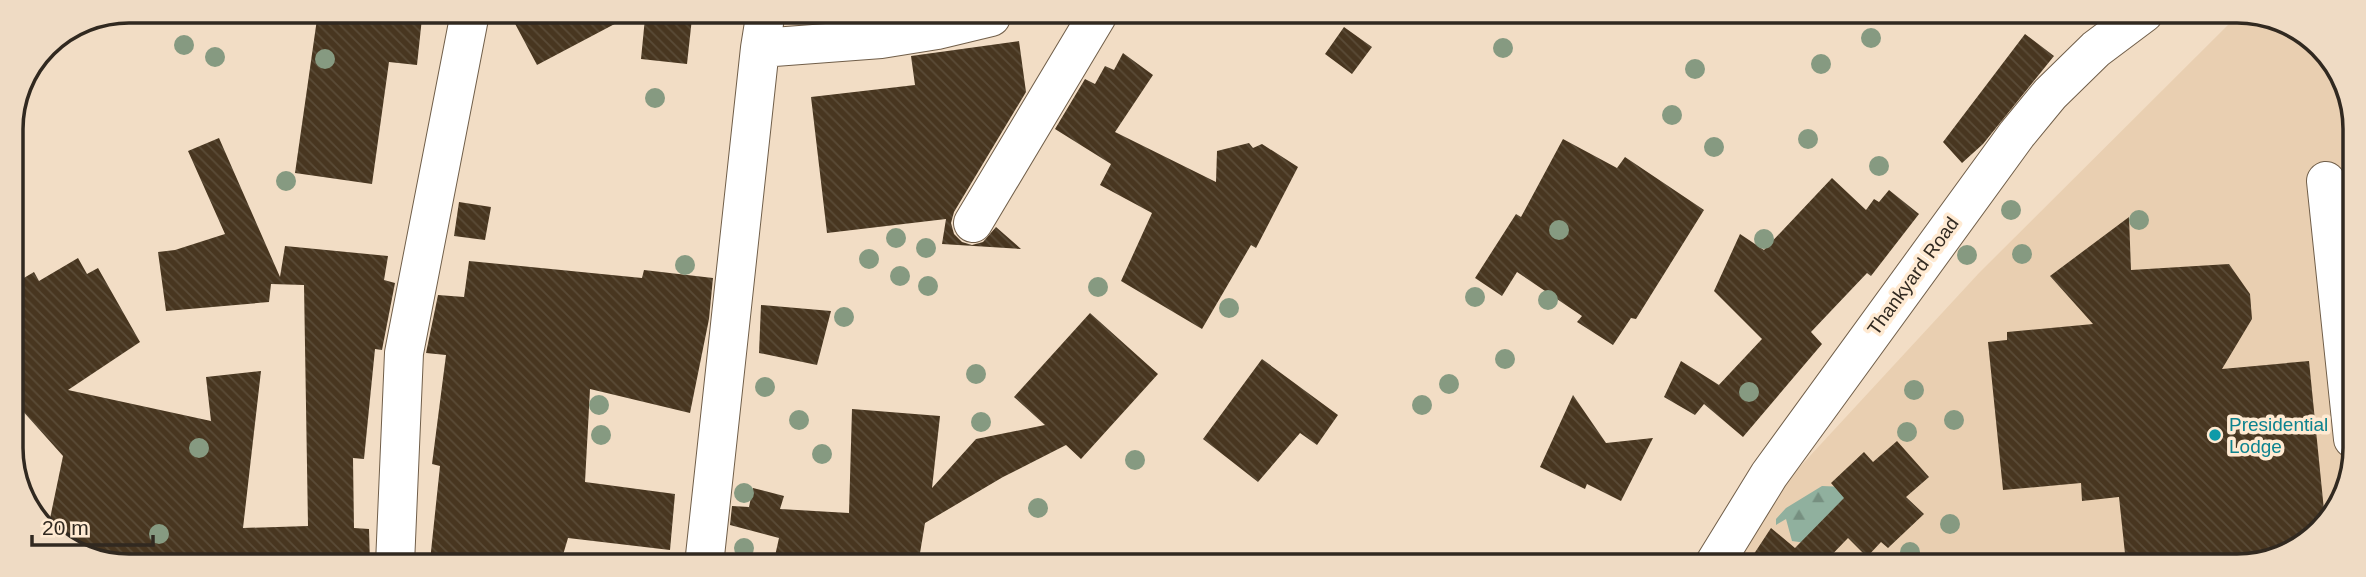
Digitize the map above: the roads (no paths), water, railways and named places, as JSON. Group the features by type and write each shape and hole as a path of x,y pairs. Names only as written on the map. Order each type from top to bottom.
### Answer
{"street":[{"path":"395,554 404,353 468,23"},
{"path":"705,554 763,33 881,39 966,23"},
{"path":"973,223 1093,23"},
{"name":"Thankyard Road","path":"1720,554 1769,475 2017,134 2050,94 2096,49 2131,23"},
{"path":"2326,181 2343,343"}],"place":[{"name":"Presidential Lodge","path":"2215,435"}]}
